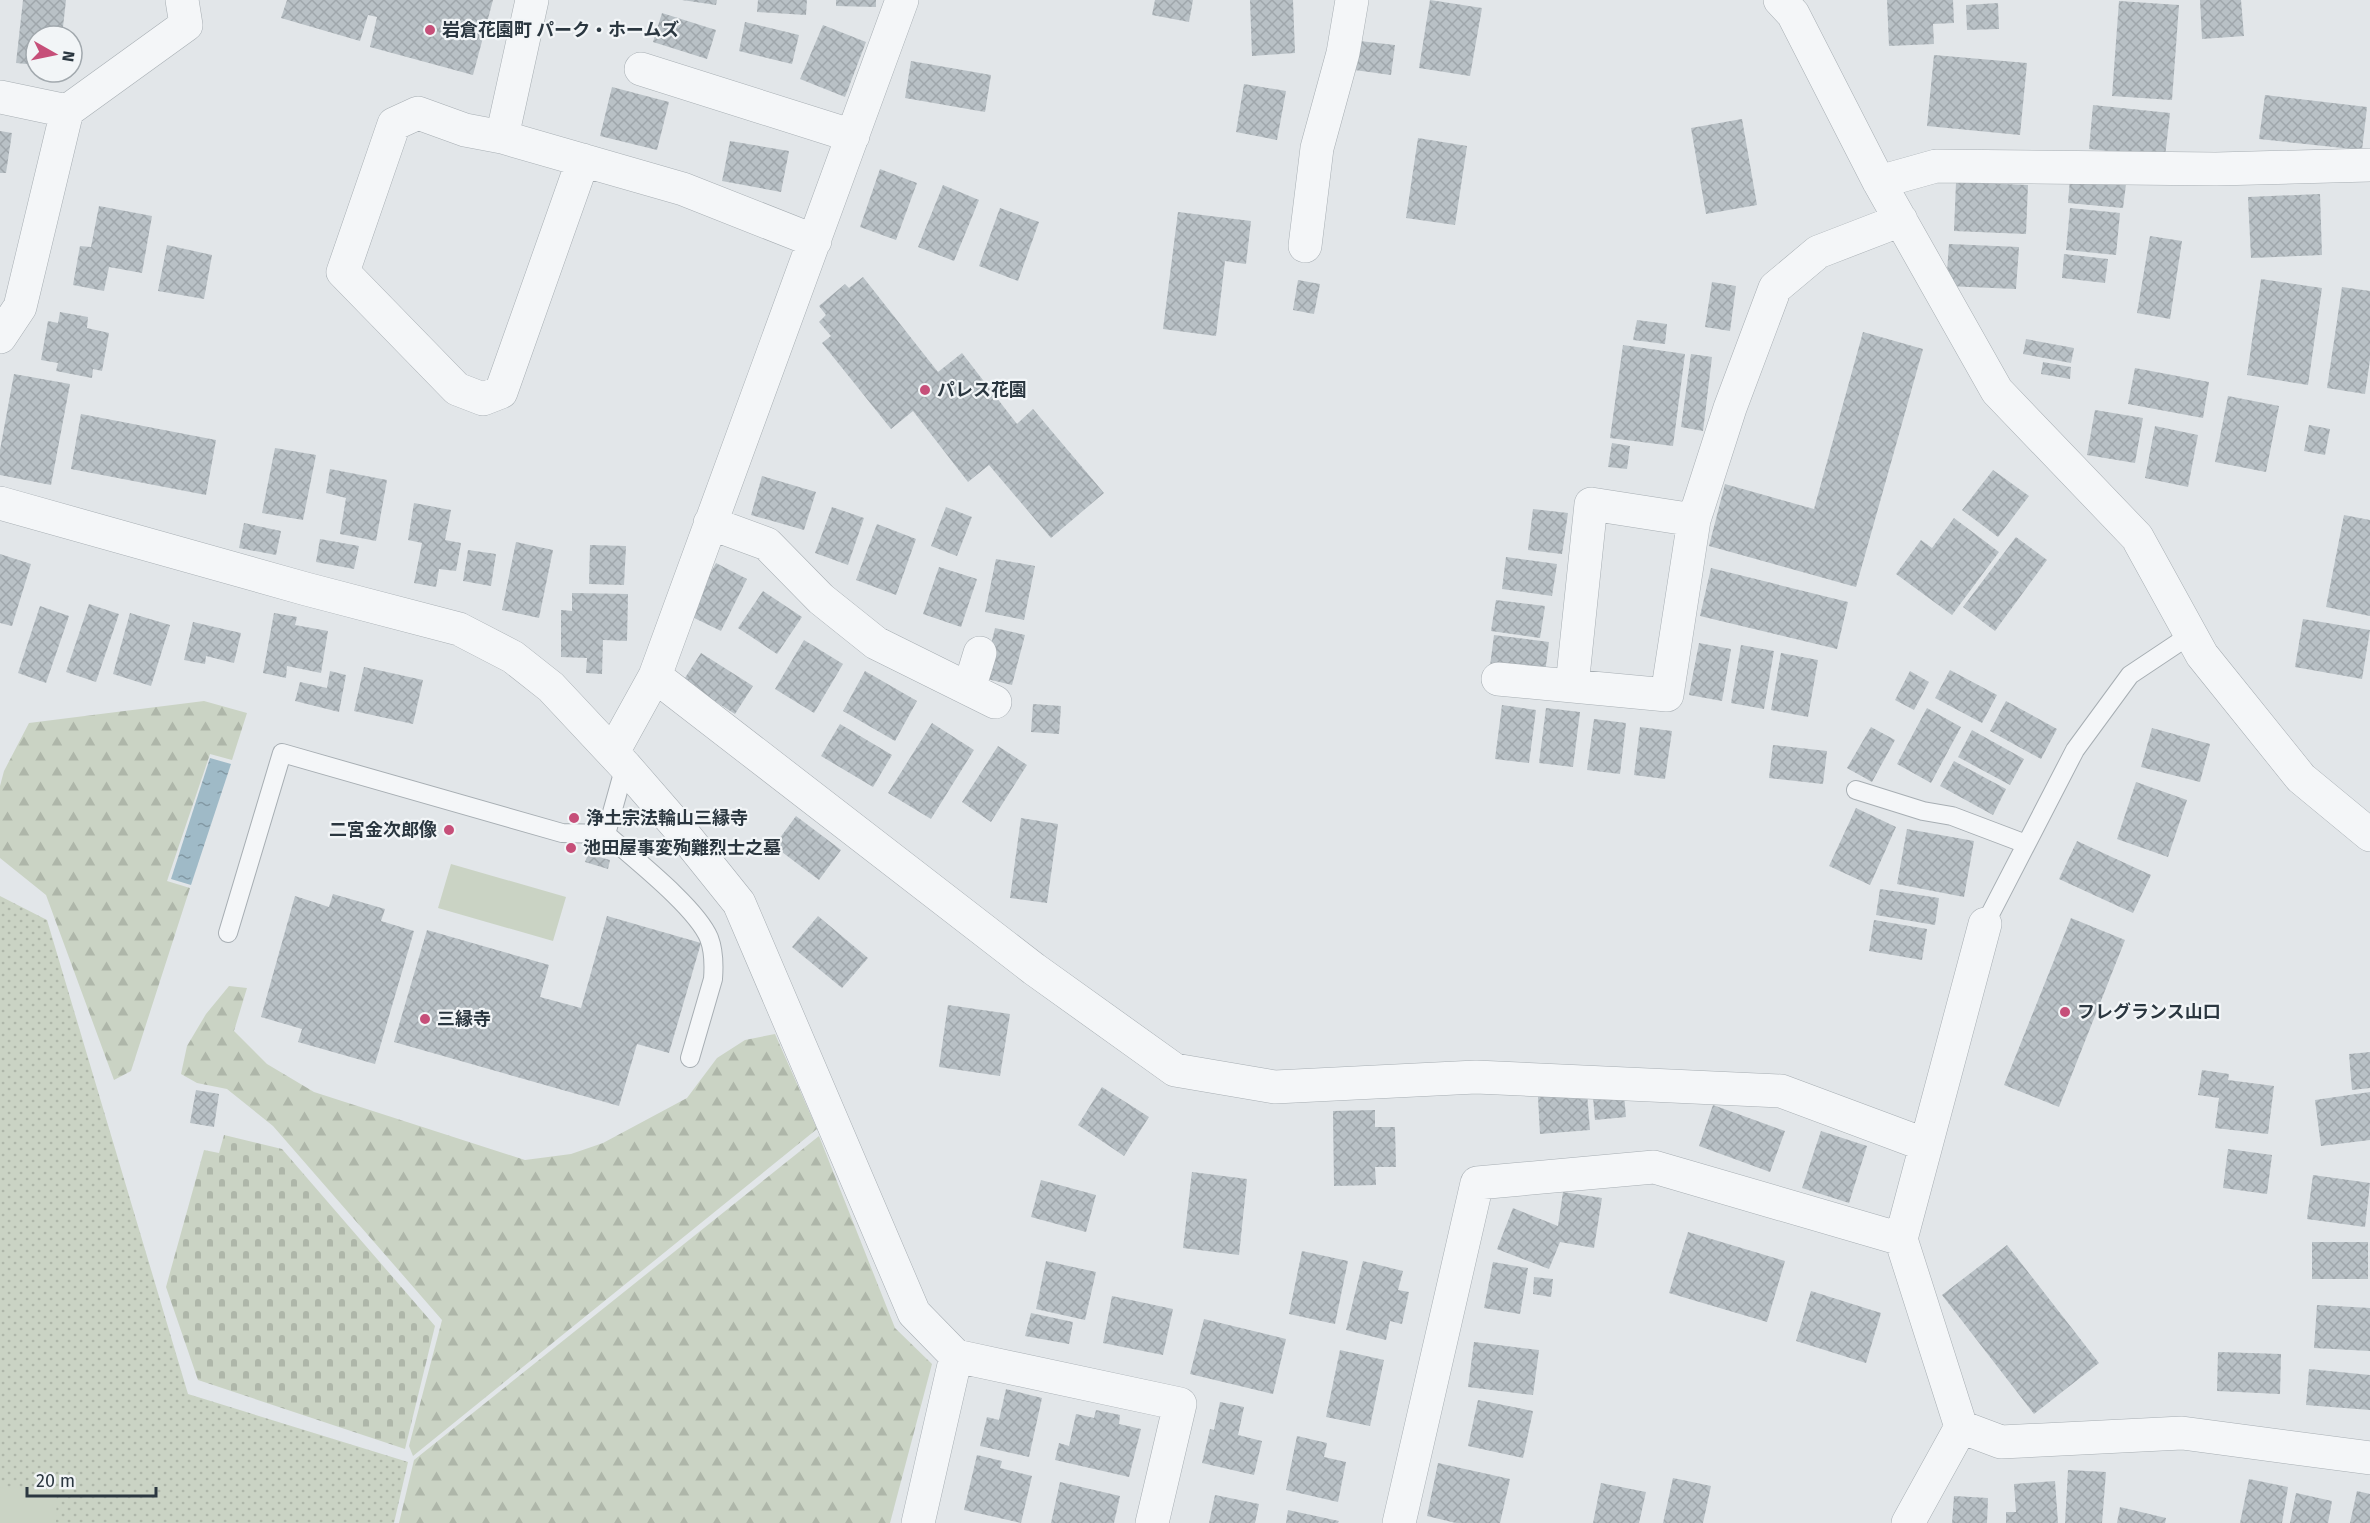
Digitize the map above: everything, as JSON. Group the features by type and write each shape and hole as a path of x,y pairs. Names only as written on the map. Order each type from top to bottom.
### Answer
{"street":[{"path":"1,335 20,306 67,111 186,25 182,0"},
{"path":"502,137 532,0"},
{"path":"619,759 655,676 902,0"},
{"path":"1305,246 1317,148 1343,53 1352,0"},
{"path":"1780,0 1793,14 1879,182 1996,391 2137,537 2202,655 2301,778 2370,835"},
{"path":"641,69 853,136"},
{"path":"0,97 67,111"},
{"path":"583,160 501,392 483,399 457,389 343,272 394,124 418,113 465,130 502,137 583,160 683,189 815,241"},
{"path":"1879,182 1936,166 2216,169 2370,165"},
{"path":"1498,679 1667,694 1694,520 1730,408 1775,288 1818,252 1901,220"},
{"path":"0,503 306,590 459,629 513,657 551,687 619,759 739,903 914,1313 956,1356 1179,1404 1152,1523"},
{"path":"1572,686 1591,504 1694,520"},
{"path":"710,523 766,544 821,599 876,643 982,696 980,652"},
{"path":"655,676 1034,969 1175,1070 1275,1087 1476,1077 1781,1091 1926,1145"},
{"path":"1908,1523 1961,1427 1901,1239 1985,924"},
{"path":"1399,1523 1477,1183 1654,1167 1901,1239"},
{"path":"918,1523 956,1356"},
{"path":"1961,1427 2001,1442 2182,1433 2370,1458"}],"lane":[{"path":"1985,924 2075,750 2130,675 2190,635"},
{"path":"228,933 282,753 562,833 606,834 665,886 704,928 710,940 714,966 713,979 690,1058"},
{"path":"606,834 619,759"},
{"path":"1856,790 1923,812 1952,816 2026,844"}],"green space":[{"path":"204,701 247,713 232,760 210,754 167,881 190,888 131,1071 114,1080 46,895 0,858 0,786 4,771 29,723"},
{"path":"451,864 566,897 553,941 438,908"},
{"path":"0,896 47,920 188,1394 408,1462 394,1523 0,1523"},
{"path":"229,986 247,988 234,1031 267,1064 314,1092 525,1160 571,1154 603,1143 687,1098 717,1058 745,1040 775,1034 817,1129 413,1456 409,1446 442,1320 273,1126 227,1089 197,1083 181,1074 187,1046 206,1014"},
{"path":"224,1135 282,1149 435,1326 405,1449 198,1380 166,1287 204,1150 219,1153"},
{"path":"819,1136 895,1328 932,1364 890,1523 399,1523 414,1460"},
{"path":"0,1487 57,1489 56,1523 0,1523"}],"water":[{"path":"210,758 231,764 191,885 171,879"}],"building":[{"path":"23,0 66,0 63,24 24,24 24,64 16,63"},
{"name":"岩倉花園町 パーク・ホームズ","path":"287,0 493,0 473,75 370,47 377,17 368,15 360,41 281,18"},
{"path":"682,0 717,0 716,5"},
{"path":"758,0 807,0 806,15 757,12"},
{"path":"836,0 876,0 876,7 836,6"},
{"path":"1155,0 1193,0 1189,22 1152,15"},
{"path":"1250,0 1293,0 1295,53 1252,56"},
{"path":"1430,0 1482,8 1470,76 1419,68"},
{"path":"1887,0 1953,0 1954,23 1933,24 1934,44 1889,46"},
{"path":"2200,0 2241,0 2244,36 2202,39"},
{"path":"2119,1 2179,5 2172,100 2112,96"},
{"path":"1998,3 1999,29 1967,30 1966,5"},
{"path":"662,13 716,30 707,59 653,42"},
{"path":"745,22 799,35 792,64 739,51"},
{"path":"823,25 866,42 845,97 800,79"},
{"path":"1351,40 1395,45 1391,75 1347,69"},
{"path":"1934,55 2027,63 2020,135 1927,126"},
{"path":"911,61 991,75 985,112 905,98"},
{"path":"1244,84 1286,91 1277,140 1236,132"},
{"path":"612,87 669,102 657,150 600,136"},
{"path":"2265,95 2367,107 2362,150 2259,139"},
{"path":"2093,105 2170,113 2165,157 2089,149"},
{"path":"1742,119 1757,205 1706,214 1691,128"},
{"path":"0,131 12,133 6,173 0,173"},
{"path":"1418,138 1467,146 1455,225 1406,218"},
{"path":"730,141 789,151 781,192 722,181"},
{"path":"880,169 917,183 896,240 860,227"},
{"path":"2070,179 2126,184 2123,208 2068,203"},
{"path":"1956,182 2028,185 2026,234 1954,231"},
{"path":"943,185 979,200 954,261 918,247"},
{"path":"2320,194 2322,255 2251,258 2248,197"},
{"path":"99,206 152,216 142,273 109,267 104,291 73,285 80,246 91,247"},
{"path":"1000,208 1039,222 1018,281 979,266"},
{"path":"2070,208 2120,213 2116,255 2066,250"},
{"path":"1178,212 1251,221 1246,264 1225,261 1216,336 1163,329"},
{"path":"2150,236 2182,241 2170,319 2137,313"},
{"path":"1949,244 2019,247 2016,289 1946,286"},
{"path":"167,245 212,255 204,299 158,291"},
{"path":"2064,254 2108,259 2105,283 2062,278"},
{"name":"パレス花園","path":"863,277 938,372 962,353 1017,424 1033,409 1104,493 1051,538 989,465 968,482 913,411 891,429 822,343 831,336 819,322 826,315 819,306 845,284 849,288"},
{"path":"2261,279 2322,288 2308,385 2247,375"},
{"path":"1298,280 1320,284 1314,314 1293,310"},
{"path":"1712,282 1736,286 1730,331 1705,327"},
{"path":"2342,287 2370,291 2370,360 2365,394 2327,388"},
{"path":"60,312 88,317 87,328 109,333 102,371 93,369 92,378 56,371 58,363 41,360 48,321 58,323"},
{"path":"1637,320 1667,324 1665,344 1633,340"},
{"path":"1863,332 1923,349 1856,587 1709,546 1725,484 1814,509"},
{"path":"2026,339 2074,348 2071,363 2023,354"},
{"path":"1623,345 1685,354 1673,446 1610,438"},
{"path":"1691,354 1712,357 1703,431 1681,427"},
{"path":"2043,362 2071,367 2070,379 2041,374"},
{"path":"2135,368 2209,382 2203,418 2128,404"},
{"path":"14,374 70,384 51,485 0,475 0,450"},
{"path":"2228,396 2279,406 2266,472 2215,462"},
{"path":"2095,410 2143,418 2135,463 2087,455"},
{"path":"81,414 216,440 206,495 71,469"},
{"path":"2309,425 2330,429 2325,455 2304,451"},
{"path":"2155,426 2198,435 2188,487 2145,478"},
{"path":"1612,443 1630,446 1627,469 1608,467"},
{"path":"275,448 316,455 303,520 262,513"},
{"path":"330,469 387,480 376,541 340,534 346,498 326,493"},
{"path":"1993,470 2029,496 1998,537 1962,510"},
{"path":"762,476 816,492 804,530 751,515"},
{"path":"414,503 451,510 445,540 461,543 456,571 439,569 436,587 414,583 422,543 408,540"},
{"path":"832,507 864,518 848,565 815,553"},
{"path":"946,507 972,517 957,556 931,546"},
{"path":"1533,509 1568,513 1562,554 1528,550"},
{"path":"2344,515 2370,520 2370,616 2326,607"},
{"path":"1954,518 1999,552 1952,615 1896,574 1921,540 1932,548"},
{"path":"244,523 281,531 276,555 239,548"},
{"path":"877,524 916,539 896,595 856,580"},
{"path":"2016,537 2047,560 1995,631 1963,607"},
{"path":"320,539 359,546 354,569 316,562"},
{"path":"516,542 553,550 539,618 502,610"},
{"path":"590,545 626,546 624,585 589,584"},
{"path":"468,550 496,554 491,586 463,581"},
{"path":"0,554 31,564 12,626 0,623"},
{"path":"1506,557 1557,564 1552,596 1502,589"},
{"path":"996,559 1035,566 1024,620 985,612"},
{"path":"716,563 747,579 721,631 688,615"},
{"path":"939,567 977,579 961,627 923,614"},
{"path":"1711,568 1848,602 1837,649 1700,616"},
{"path":"763,591 802,617 777,654 738,628"},
{"path":"572,593 628,594 627,641 603,640 602,674 586,673 587,658 561,657 561,610 572,611"},
{"path":"1496,600 1545,606 1540,638 1491,631"},
{"path":"89,604 119,614 96,682 66,672"},
{"path":"40,606 69,616 46,683 18,673"},
{"path":"130,613 170,625 151,686 113,674"},
{"path":"274,613 297,617 295,625 328,631 321,673 287,666 286,678 263,673"},
{"path":"2303,619 2370,630 2362,679 2295,667"},
{"path":"193,622 241,633 234,663 206,656 205,664 184,660"},
{"path":"995,628 1025,635 1012,685 983,678"},
{"path":"1494,635 1549,642 1545,673 1490,666"},
{"path":"804,640 843,664 814,713 775,689"},
{"path":"1699,643 1731,649 1722,701 1689,695"},
{"path":"1741,645 1774,651 1764,709 1731,703"},
{"path":"701,653 753,686 735,714 683,681"},
{"path":"1781,653 1818,660 1808,717 1771,710"},
{"path":"364,667 423,680 413,724 354,711"},
{"path":"1950,670 1997,695 1982,723 1935,698"},
{"path":"330,671 346,675 339,712 295,701 300,682 327,688"},
{"path":"865,671 917,701 895,741 843,711"},
{"path":"1910,671 1929,682 1914,710 1895,700"},
{"path":"2006,701 2057,729 2041,759 1990,731"},
{"path":"1033,704 1061,706 1059,734 1031,732"},
{"path":"1502,705 1536,710 1529,763 1495,759"},
{"path":"1546,708 1580,712 1573,767 1539,763"},
{"path":"1927,708 1961,727 1931,783 1897,764"},
{"path":"1594,719 1626,723 1620,774 1587,770"},
{"path":"932,723 974,750 931,819 888,793"},
{"path":"840,724 892,755 873,787 821,756"},
{"path":"1640,727 1672,731 1665,779 1634,775"},
{"path":"1871,727 1895,740 1872,782 1847,768"},
{"path":"2152,728 2210,744 2200,782 2141,767"},
{"path":"1972,730 2024,759 2010,785 1958,757"},
{"path":"1773,745 1827,751 1823,784 1769,778"},
{"path":"998,746 1027,765 991,822 962,802"},
{"path":"1954,761 2006,789 1993,815 1940,786"},
{"path":"2136,782 2187,800 2168,857 2117,839"},
{"path":"1856,808 1896,827 1870,885 1829,866"},
{"path":"796,816 841,850 819,880 774,846"},
{"path":"1021,818 1058,824 1047,903 1010,898"},
{"path":"1907,829 1974,841 1964,897 1897,884"},
{"path":"2077,841 2151,875 2133,913 2059,879"},
{"path":"588,854 610,860 608,869 585,862"},
{"path":"1880,889 1939,898 1935,925 1876,915"},
{"path":"333,894 385,909 381,921 414,931 375,1064 298,1042 302,1029 261,1017 295,896 329,907"},
{"path":"607,916 701,943 669,1053 637,1044 619,1106 394,1042 427,930 549,965 540,997 581,1008"},
{"path":"818,916 868,958 842,988 792,947"},
{"name":"フレグランス山口","path":"2071,918 2125,940 2059,1107 2004,1085"},
{"path":"1874,920 1927,929 1922,960 1869,951"},
{"path":"948,1005 1010,1014 1000,1076 939,1067"},
{"path":"2370,1052 2370,1088 2352,1090 2349,1054"},
{"path":"2202,1070 2229,1074 2228,1080 2274,1086 2268,1134 2215,1128 2219,1098 2198,1095"},
{"path":"1102,1087 1149,1117 1124,1156 1078,1125"},
{"path":"196,1090 219,1094 214,1127 190,1123"},
{"path":"2370,1092 2370,1140 2321,1146 2315,1100"},
{"path":"1587,1093 1590,1130 1540,1134 1538,1097"},
{"path":"1624,1094 1626,1117 1595,1120 1593,1097"},
{"path":"1713,1105 1785,1131 1770,1172 1699,1146"},
{"path":"1375,1110 1375,1127 1395,1127 1396,1167 1375,1167 1376,1185 1334,1186 1333,1111"},
{"path":"1821,1131 1867,1146 1849,1203 1802,1188"},
{"path":"2228,1149 2272,1155 2267,1194 2223,1188"},
{"path":"1192,1172 1247,1179 1239,1255 1183,1248"},
{"path":"2313,1175 2370,1183 2365,1227 2307,1219"},
{"path":"1041,1180 1096,1195 1086,1232 1031,1217"},
{"path":"1563,1192 1602,1198 1594,1248 1560,1242 1549,1269 1497,1249 1513,1208 1558,1226"},
{"path":"1688,1232 1785,1261 1767,1322 1669,1293"},
{"path":"2312,1242 2368,1242 2368,1279 2312,1279"},
{"path":"2007,1245 2099,1363 2034,1414 1942,1295"},
{"path":"1302,1251 1348,1261 1335,1324 1289,1314"},
{"path":"1046,1261 1096,1272 1085,1320 1036,1309"},
{"path":"1363,1261 1403,1271 1398,1290 1409,1292 1402,1324 1390,1321 1386,1340 1346,1330"},
{"path":"1493,1262 1528,1268 1520,1314 1484,1308"},
{"path":"1534,1277 1553,1279 1551,1297 1533,1294"},
{"path":"1811,1291 1881,1313 1866,1363 1796,1341"},
{"path":"1112,1296 1173,1309 1163,1355 1103,1343"},
{"path":"2317,1305 2370,1308 2370,1351 2314,1348"},
{"path":"1031,1313 1073,1322 1069,1344 1025,1336"},
{"path":"1204,1319 1286,1339 1273,1394 1190,1374"},
{"path":"1474,1342 1539,1350 1533,1395 1468,1387"},
{"path":"1340,1350 1384,1360 1370,1426 1326,1417"},
{"path":"2218,1352 2281,1354 2280,1394 2217,1391"},
{"path":"2309,1369 2370,1375 2370,1410 2306,1405"},
{"path":"1006,1389 1042,1398 1029,1457 980,1446 987,1417 999,1420"},
{"path":"1478,1400 1533,1411 1523,1458 1468,1446"},
{"path":"1220,1402 1244,1407 1238,1435 1262,1441 1254,1475 1202,1463 1210,1429 1214,1430"},
{"path":"1096,1410 1120,1415 1119,1424 1141,1429 1129,1477 1055,1460 1059,1443 1069,1446 1076,1414 1094,1418"},
{"path":"1297,1436 1327,1443 1324,1457 1346,1462 1338,1502 1286,1490"},
{"path":"977,1455 1002,1461 1000,1468 1032,1476 1021,1523 964,1510"},
{"path":"1438,1463 1510,1479 1500,1523 1456,1523 1427,1516"},
{"path":"2068,1470 2106,1472 2102,1523 2065,1523"},
{"path":"1673,1478 1711,1486 1703,1523 1663,1523"},
{"path":"2249,1479 2288,1487 2282,1523 2240,1523"},
{"path":"2055,1481 2058,1523 2006,1523 2006,1512 2016,1512 2014,1484"},
{"path":"1060,1482 1120,1496 1114,1523 1051,1523"},
{"path":"1601,1483 1646,1492 1639,1523 1593,1523"},
{"path":"2357,1491 2370,1494 2370,1523 2350,1523"},
{"path":"2296,1493 2332,1501 2328,1523 2290,1523"},
{"path":"1215,1495 1259,1504 1255,1523 1209,1523"},
{"path":"1954,1496 1988,1498 1987,1523 1952,1523"},
{"path":"2120,1507 2166,1518 2165,1523 2117,1523"},
{"path":"1288,1510 1339,1521 1338,1523 1286,1523"}],"place":[{"name":"岩倉花園町 パーク・ホームズ","path":"430,30"},
{"name":"パレス花園","path":"925,390"},
{"name":"浄土宗法輪山三縁寺","path":"574,818"},
{"name":"二宮金次郎像","path":"449,830"},
{"name":"池田屋事変殉難烈士之墓","path":"571,848"},
{"name":"フレグランス山口","path":"2065,1012"},
{"name":"三縁寺","path":"425,1019"}]}
